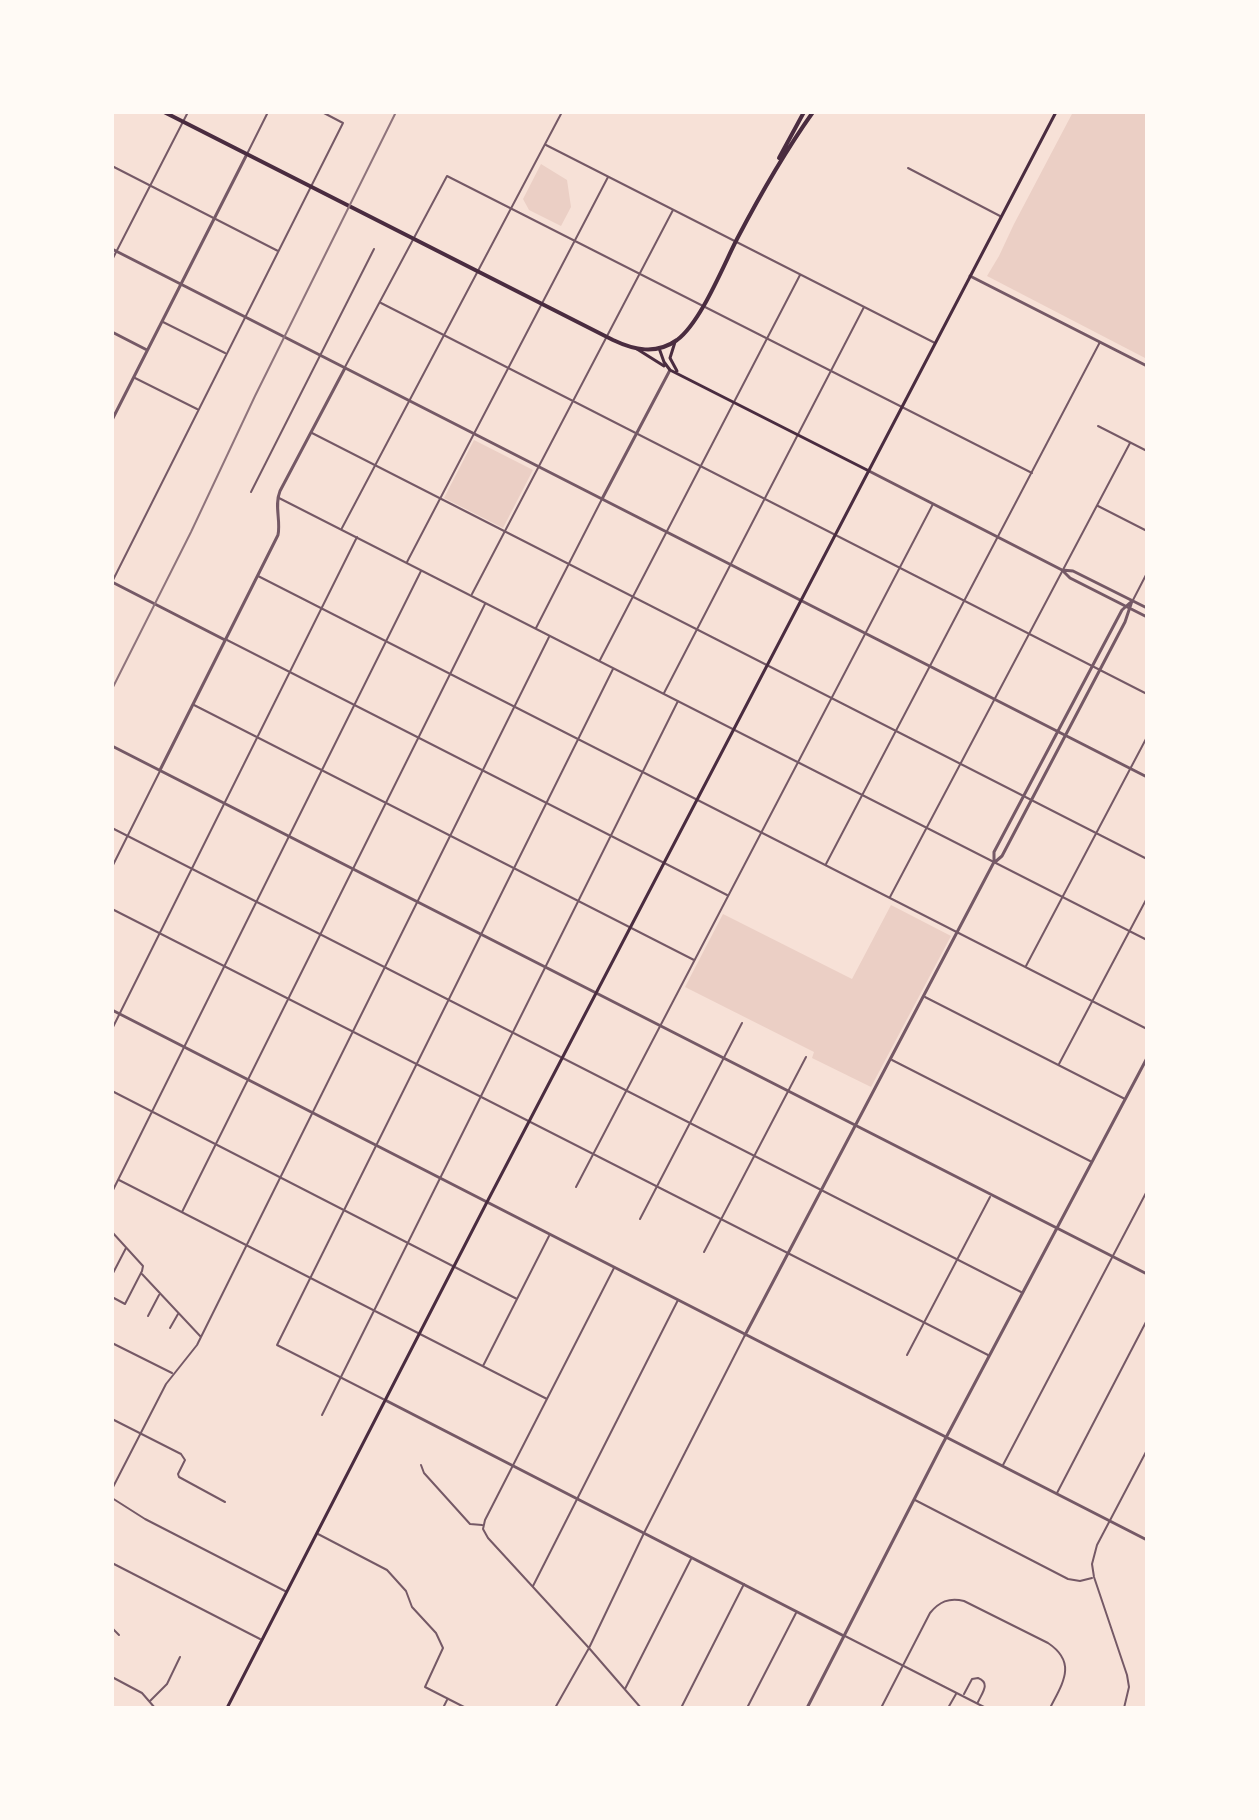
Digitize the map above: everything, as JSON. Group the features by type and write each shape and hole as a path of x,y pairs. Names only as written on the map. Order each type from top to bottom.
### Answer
{"main road":[{"path":"164,112 542,305 637,349 659,364 869,471"},
{"path":"637,349 659,348 675,341 688,329 804,112"},
{"path":"775,167 813,112"},
{"path":"227,1708 562,1057 1056,112"},
{"path":"675,341 670,358 679,374"},
{"path":"659,348 669,369"}],"street":[{"path":"112,260 114,250 188,112"},
{"path":"112,420 268,112"},
{"path":"322,112 343,123 112,581 728,896"},
{"path":"342,529 562,112"},
{"path":"545,145 935,343"},
{"path":"112,166 278,251"},
{"path":"908,168 1001,217"},
{"path":"112,867 279,531 278,497 447,176 1032,473"},
{"path":"406,563 608,177"},
{"path":"471,595 673,210"},
{"path":"251,492 374,249"},
{"path":"114,250 1147,777"},
{"path":"599,661 801,274"},
{"path":"970,276 1147,366"},
{"path":"380,303 1147,694"},
{"path":"664,694 864,307"},
{"path":"162,321 227,353"},
{"path":"112,332 147,350"},
{"path":"825,865 1100,342"},
{"path":"659,364 665,372 663,382"},
{"path":"536,629 669,369"},
{"path":"133,377 198,410"},
{"path":"1098,426 1147,451"},
{"path":"311,433 1147,859"},
{"path":"889,898 1130,443"},
{"path":"869,471 1147,617"},
{"path":"278,497 1147,940"},
{"path":"576,1187 934,504"},
{"path":"1097,506 1147,531"},
{"path":"112,1029 357,537"},
{"path":"112,1192 421,570"},
{"path":"1062,570 1073,571 1147,608"},
{"path":"555,1708 589,1648 745,1335 994,862 1002,856 1100,670 1147,573"},
{"path":"257,575 1147,1029"},
{"path":"994,862 994,852 1092,666 1125,606 1132,601"},
{"path":"182,1212 486,603"},
{"path":"112,1489 166,1384 201,1337 549,636"},
{"path":"613,668 277,1345 986,1708"},
{"path":"322,1415 678,701"},
{"path":"193,704 694,960"},
{"path":"1026,967 1147,737"},
{"path":"112,746 1147,1274"},
{"path":"112,828 1023,1293"},
{"path":"1059,1065 1147,898"},
{"path":"112,909 990,1356"},
{"path":"924,996 1125,1099"},
{"path":"112,1010 1147,1540"},
{"path":"640,1219 742,1023"},
{"path":"704,1252 806,1057"},
{"path":"807,1708 1147,1058"},
{"path":"891,1059 1092,1162"},
{"path":"112,1091 517,1299"},
{"path":"118,1179 547,1399"},
{"path":"1002,1466 1147,1191"},
{"path":"907,1355 991,1194"},
{"path":"112,1232 143,1266 125,1304 112,1297"},
{"path":"483,1367 550,1235"},
{"path":"112,1275 126,1247"},
{"path":"483,1527 614,1267"},
{"path":"141,1273 201,1337"},
{"path":"148,1316 160,1294"},
{"path":"532,1587 678,1300"},
{"path":"170,1328 178,1313"},
{"path":"1056,1494 1147,1320"},
{"path":"112,1343 173,1374"},
{"path":"112,1419 183,1456 184,1462 178,1476 225,1502"},
{"path":"1124,1708 1129,1687 1127,1675 1094,1577 1093,1557 1147,1450"},
{"path":"421,1465 424,1473 470,1524 483,1527"},
{"path":"112,1498 145,1519 287,1592"},
{"path":"914,1500 1068,1579 1080,1581 1094,1577"},
{"path":"483,1527 488,1538 641,1708"},
{"path":"317,1533 387,1570 406,1591 412,1607 436,1633 443,1648 425,1687 466,1708"},
{"path":"624,1690 691,1557"},
{"path":"112,1563 262,1640"},
{"path":"681,1708 744,1584"},
{"path":"881,1708 930,1613 946,1600 959,1600 1048,1643 1058,1651 1065,1663 1065,1673 1050,1708"},
{"path":"747,1708 797,1611"},
{"path":"112,1628 119,1635"},
{"path":"150,1701 164,1688 180,1657"},
{"path":"112,1677 142,1693 155,1708"},
{"path":"963,1696 972,1679 983,1680 985,1686 977,1704"},
{"path":"948,1708 956,1693"},
{"path":"443,1708 447,1699"}],"shaded area":[{"path":"1073,112 1147,112 1147,359 987,276"},
{"path":"541,164 567,180 571,207 561,226 529,210 523,199"},
{"path":"474,440 533,470 503,528 444,498"},
{"path":"891,905 951,936 871,1087 812,1058 814,1052 685,987 723,914 852,979"}],"railway":[{"path":"112,689 396,112"}]}
